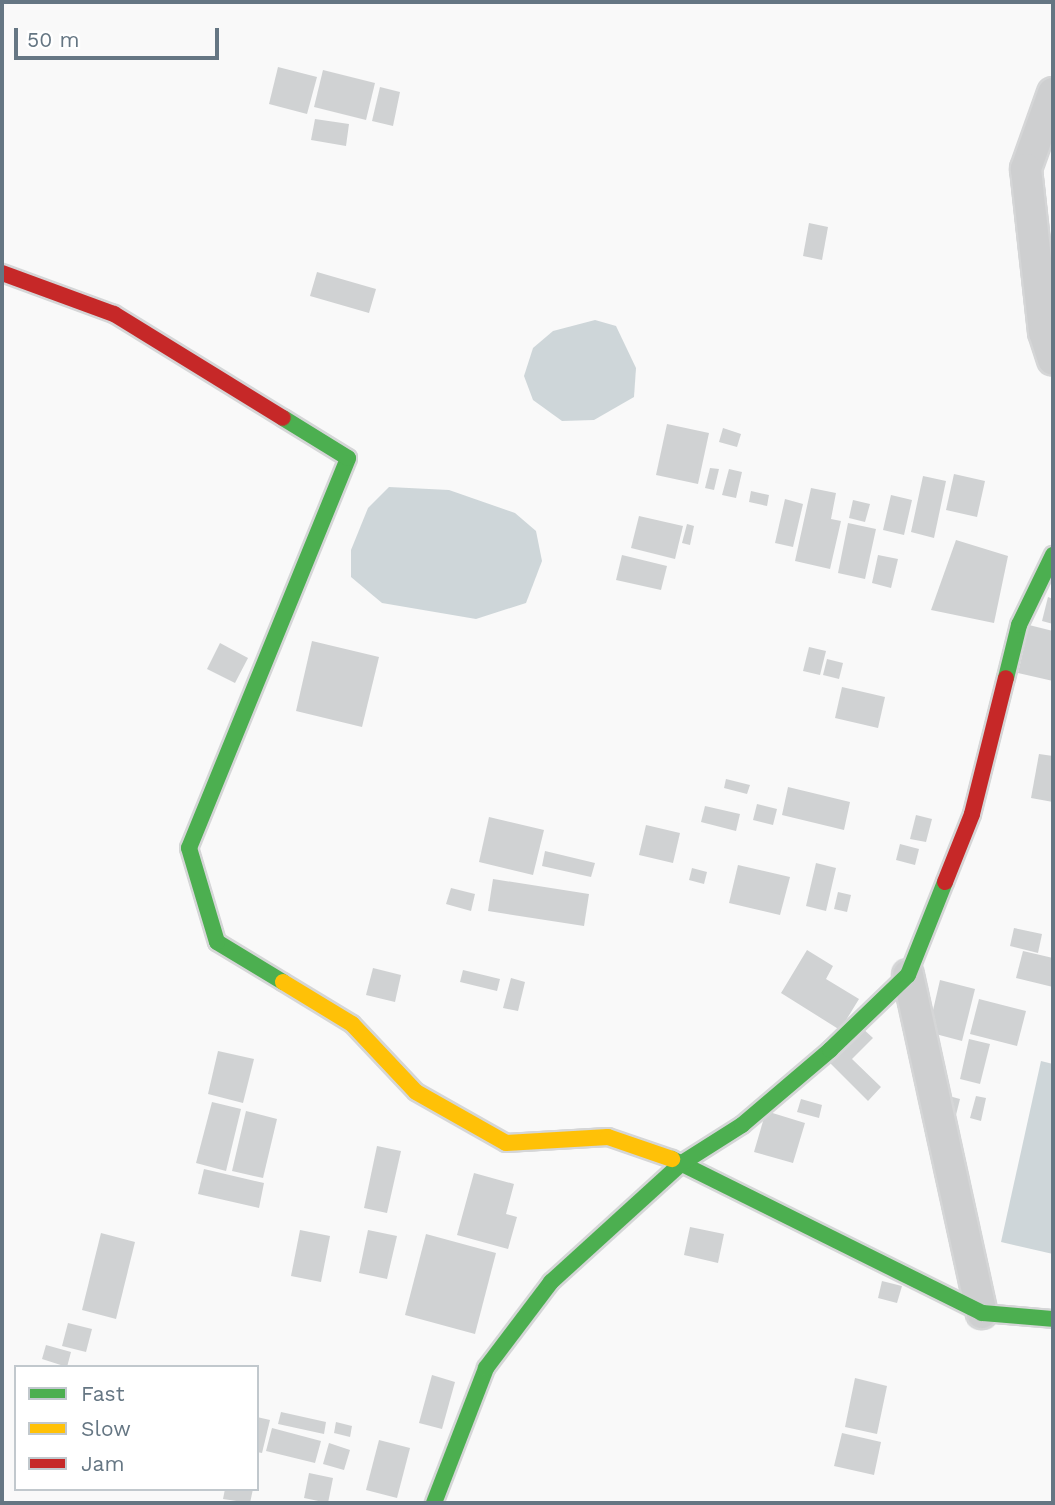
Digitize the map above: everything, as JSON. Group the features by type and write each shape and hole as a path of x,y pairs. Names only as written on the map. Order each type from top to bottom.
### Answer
{"street":[{"path":"1053,93 1026,169 1044,332 1053,360"},
{"path":"2,273 114,314 348,458 189,848 217,942 352,1024 416,1092 506,1143 608,1137 682,1163 982,1313 1053,1319"},
{"path":"434,1503 486,1368 551,1282 682,1163 742,1125 908,975 972,814 1019,625 1053,555"},
{"path":"908,975 982,1313"}],"shaded area":[{"path":"595,320 616,326 636,368 634,397 594,420 562,421 533,400 524,376 533,348 553,331"},
{"path":"389,487 449,490 515,513 536,531 542,561 526,603 476,619 382,603 351,577 351,550 368,508"},
{"path":"1041,1061 1053,1064 1053,1254 1001,1242"}],"building":[{"path":"278,67 317,77 307,114 269,104"},
{"path":"323,70 375,83 366,120 314,107"},
{"path":"380,87 400,92 393,126 372,121"},
{"path":"315,119 349,124 346,146 311,140"},
{"path":"809,223 828,227 822,260 803,256"},
{"path":"317,272 376,289 369,313 310,296"},
{"path":"667,424 709,433 698,484 656,475"},
{"path":"723,428 741,434 737,447 719,442"},
{"path":"710,468 719,469 714,490 705,488"},
{"path":"729,469 742,472 736,498 722,495"},
{"path":"954,474 985,481 977,517 946,510"},
{"path":"923,476 946,481 934,538 911,532"},
{"path":"811,488 836,493 831,519 841,521 830,569 795,561"},
{"path":"751,491 769,495 767,506 749,502"},
{"path":"891,495 912,500 904,535 883,530"},
{"path":"785,499 803,504 793,547 775,543"},
{"path":"853,500 870,504 865,522 849,518"},
{"path":"639,516 683,526 675,559 631,548"},
{"path":"848,523 876,529 865,579 838,573"},
{"path":"687,524 694,526 690,545 682,543"},
{"path":"956,540 1008,556 994,623 931,610"},
{"path":"622,555 667,566 661,590 616,580"},
{"path":"878,555 898,559 891,588 872,583"},
{"path":"1048,597 1053,599 1053,624 1042,621"},
{"path":"1029,625 1053,631 1053,681 1018,673"},
{"path":"312,641 379,657 362,727 296,711"},
{"path":"220,643 248,658 235,683 207,669"},
{"path":"809,647 826,651 820,675 803,671"},
{"path":"827,659 843,663 839,679 823,675"},
{"path":"842,687 885,697 878,728 835,718"},
{"path":"1039,754 1053,756 1053,802 1031,798"},
{"path":"726,779 750,785 747,794 724,788"},
{"path":"788,787 850,802 844,830 782,815"},
{"path":"757,804 777,809 773,825 753,820"},
{"path":"705,806 740,814 736,831 701,822"},
{"path":"916,815 932,819 926,842 910,839"},
{"path":"489,817 544,830 533,875 479,862"},
{"path":"646,825 680,833 673,863 639,855"},
{"path":"900,844 919,849 915,865 896,860"},
{"path":"545,851 595,863 591,877 542,866"},
{"path":"816,863 836,868 826,911 806,906"},
{"path":"738,865 790,877 780,915 729,903"},
{"path":"692,868 707,872 704,884 689,880"},
{"path":"493,879 589,894 584,926 488,911"},
{"path":"451,888 475,894 471,911 446,904"},
{"path":"838,892 851,895 847,912 834,909"},
{"path":"1014,928 1042,934 1038,953 1010,946"},
{"path":"807,950 833,966 826,979 859,999 840,1030 781,993"},
{"path":"1023,951 1053,958 1053,987 1016,978"},
{"path":"373,968 401,975 395,1002 366,995"},
{"path":"463,970 500,979 497,991 460,982"},
{"path":"511,978 525,982 518,1011 503,1008"},
{"path":"940,980 975,989 962,1041 928,1032"},
{"path":"979,999 1026,1011 1017,1046 970,1034"},
{"path":"860,1026 873,1038 852,1059 881,1087 868,1101 827,1060"},
{"path":"969,1039 990,1044 980,1084 960,1079"},
{"path":"218,1051 254,1059 243,1103 208,1094"},
{"path":"949,1096 960,1099 955,1119 944,1116"},
{"path":"976,1096 986,1098 981,1121 970,1118"},
{"path":"801,1099 822,1105 819,1118 797,1112"},
{"path":"212,1102 241,1109 226,1171 196,1163"},
{"path":"246,1111 277,1119 263,1178 232,1171"},
{"path":"766,1111 805,1123 793,1163 754,1152"},
{"path":"377,1146 401,1151 387,1213 364,1208"},
{"path":"204,1169 264,1183 259,1208 198,1194"},
{"path":"474,1173 514,1184 506,1214 517,1217 508,1249 457,1235"},
{"path":"690,1227 724,1234 718,1263 684,1255"},
{"path":"300,1230 330,1236 321,1282 291,1276"},
{"path":"368,1230 397,1236 387,1279 359,1273"},
{"path":"101,1233 135,1242 116,1319 82,1310"},
{"path":"426,1234 496,1253 475,1334 405,1315"},
{"path":"882,1281 902,1286 897,1303 878,1298"},
{"path":"68,1323 92,1329 86,1352 62,1346"},
{"path":"46,1345 71,1352 68,1365 42,1359"},
{"path":"432,1375 455,1382 442,1429 419,1423"},
{"path":"855,1378 887,1386 877,1434 845,1427"},
{"path":"281,1412 326,1422 324,1434 278,1424"},
{"path":"259,1417 270,1420 262,1453 259,1452"},
{"path":"336,1422 352,1426 350,1437 334,1433"},
{"path":"272,1428 321,1441 315,1463 266,1451"},
{"path":"842,1433 881,1442 874,1475 834,1466"},
{"path":"379,1440 410,1448 397,1498 366,1490"},
{"path":"329,1443 350,1450 344,1470 323,1464"},
{"path":"309,1473 333,1478 328,1503 304,1498"},
{"path":"225,1491 253,1491 250,1503 223,1499"}],"traffic: fast":[{"path":"283,418 348,458 189,848 217,942 283,982"},
{"path":"1006,678 1019,625 1053,555"},
{"path":"434,1503 486,1368 551,1282 682,1163 742,1125 830,1050 908,975 945,882"},
{"path":"672,1159 982,1313 1053,1319"}],"traffic: slow":[{"path":"283,982 352,1024 416,1092 506,1143 608,1137 672,1159"}],"traffic: jam":[{"path":"2,273 114,314 283,418"},
{"path":"945,882 972,814 1006,678"}]}
